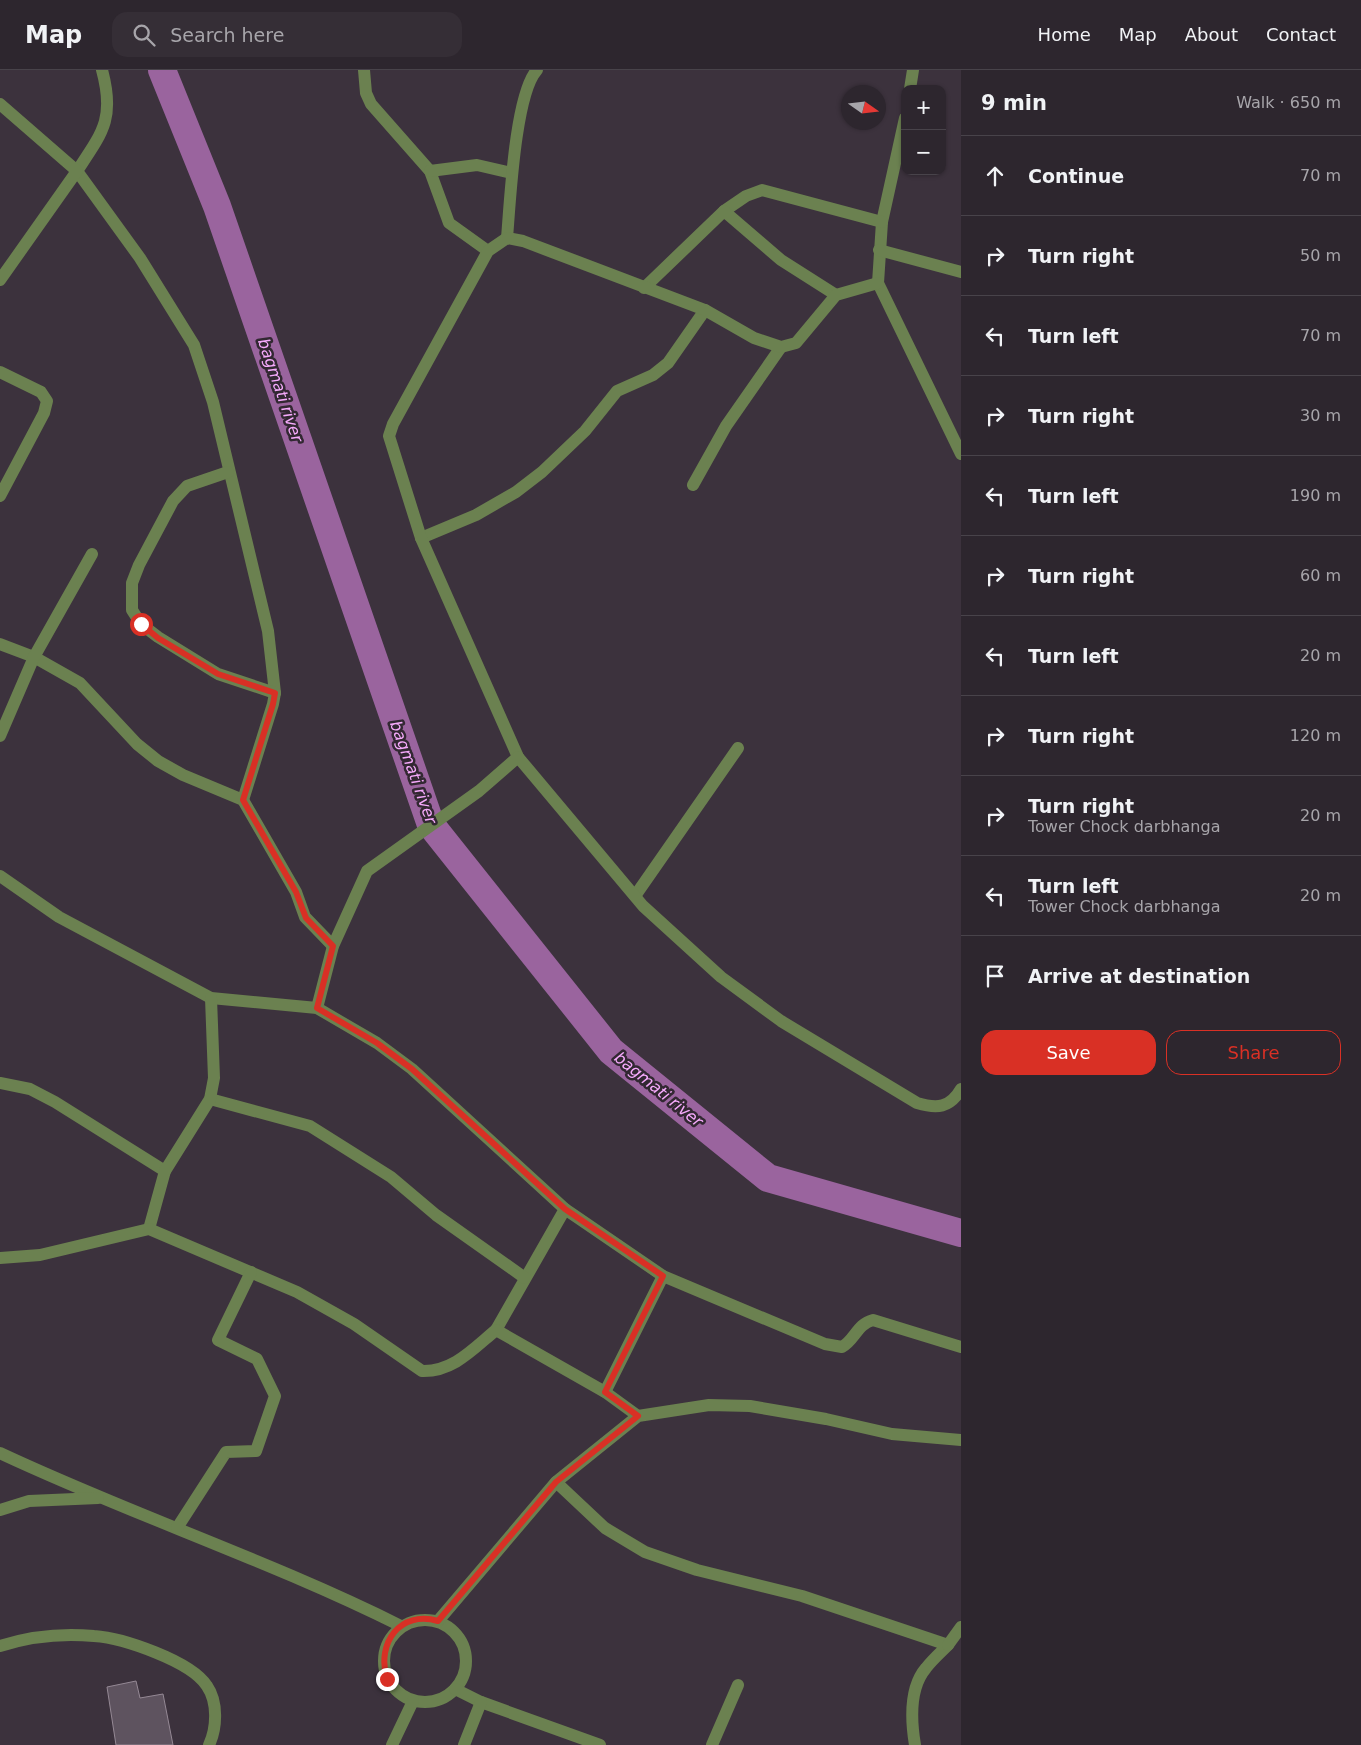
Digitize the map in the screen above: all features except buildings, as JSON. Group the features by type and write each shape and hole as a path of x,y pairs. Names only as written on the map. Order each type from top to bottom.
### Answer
{"street":[{"path":"0,280 78,171 102,134 107,118 108,104 102,70"},
{"path":"364,70 366,93 371,104 430,172 449,223 488,251"},
{"path":"507,238 512,173 520,121 529,83 537,70"},
{"path":"911,85 913,70"},
{"path":"0,104 78,171 140,258 194,345 213,402 228,472 268,631 275,693 243,800"},
{"path":"902,130 882,222 878,283 961,454"},
{"path":"430,172 477,165 512,173"},
{"path":"644,288 724,211 746,196 762,190 882,222"},
{"path":"724,211 781,260 836,295"},
{"path":"878,283 836,295 796,343 781,347 754,338 705,310 523,240 507,238 488,251 390,430 390,442 421,538 518,757 634,896 721,977 781,1021 918,1103 930,1107 942,1107 950,1102 961,1089"},
{"path":"879,250 961,272"},
{"path":"421,538 476,515 516,492 542,472 586,431 617,391 653,375 668,363 705,310"},
{"path":"693,486 726,426 781,347"},
{"path":"0,372 41,392 47,401 44,413 0,496"},
{"path":"228,472 188,486 173,501 139,564 132,583 132,610 141,624 158,638 218,674 275,693"},
{"path":"0,736 34,657 92,554"},
{"path":"0,644 34,657 80,683 137,744 158,761 243,800 296,892 306,918 333,946"},
{"path":"634,896 738,748"},
{"path":"317,1008 333,946 367,871 479,790 518,757"},
{"path":"0,876 59,918 211,998 317,1008 377,1043 412,1069 565,1209 663,1276 835,1348 847,1344 861,1326 872,1320 961,1347"},
{"path":"148,1229 165,1171 210,1099 214,1078 211,998"},
{"path":"0,1083 30,1089 55,1102 165,1171"},
{"path":"210,1099 310,1126 391,1177 436,1216 525,1278"},
{"path":"0,1258 40,1254 148,1229 297,1292 340,1315 422,1371 434,1371 453,1364 496,1330 565,1209"},
{"path":"177,1528 226,1452 256,1451 275,1396 257,1359 218,1340 251,1272"},
{"path":"605,1392 663,1276"},
{"path":"496,1330 605,1392 638,1416"},
{"path":"438,1621 556,1482 638,1416 709,1404 750,1406 826,1419 892,1434 961,1440"},
{"path":"0,1453 102,1498 337,1594 401,1626"},
{"path":"556,1482 606,1528 645,1552 697,1570 802,1596 948,1645"},
{"path":"0,1510 29,1501 102,1498"},
{"path":"416,1620 438,1621 449,1626 463,1645 466,1668 455,1689 436,1701 413,1701 393,1689 383,1667 386,1644 401,1626 416,1620"},
{"path":"915,1745 912,1710 916,1687 924,1669 948,1645 961,1627"},
{"path":"0,1646 24,1638 63,1634 96,1636 133,1644 167,1658 196,1675 207,1686 213,1698 215,1720 209,1745"},
{"path":"712,1745 738,1685"},
{"path":"455,1689 481,1702 600,1745"},
{"path":"392,1745 413,1701"},
{"path":"464,1745 481,1702"}],"waterway":[{"name":"bagmati river","path":"162,70 217,206 431,825 611,1051 768,1178 961,1233"}],"route":[{"path":"141,624 158,638 218,674 275,693 243,800 296,892 306,918 333,946 317,1008 377,1043 412,1069 565,1209 663,1276 605,1392 638,1416 556,1482 438,1621 423,1619 408,1622 392,1634 386,1644 383,1656 383,1667 387,1679"}]}
